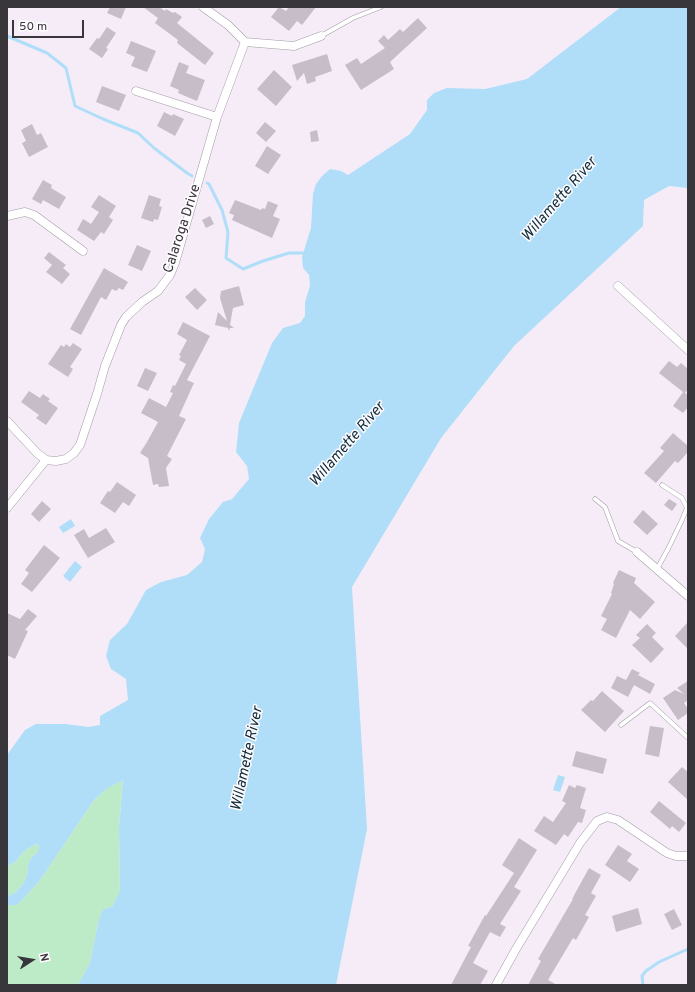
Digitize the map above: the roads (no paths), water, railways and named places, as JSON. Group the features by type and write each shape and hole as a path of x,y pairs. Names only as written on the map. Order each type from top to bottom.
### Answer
{"street":[{"path":"203,7 228,25 245,42 294,46 321,36"},
{"name":"Calaroga Drive","path":"46,460 56,461 66,459 74,453 80,445 98,394 107,359 120,325 142,302 158,291 170,275 175,263 217,117 245,42"},
{"path":"136,91 217,117"},
{"path":"7,216 25,212 34,215 83,251"},
{"path":"618,286 688,350"},
{"path":"7,421 37,453 46,460 7,508"},
{"path":"637,552 688,596"},
{"path":"496,985 580,843 597,821 607,817 618,820 667,854 688,856"}],"lane":[{"path":"321,36 353,18 381,7"},
{"path":"657,569 677,532 686,508 682,498 662,485"},
{"path":"595,500 605,507 618,541 637,552"},
{"path":"621,725 650,703 688,738"}],"water":[{"name":"Willamette River","path":"621,7 688,7 688,188 669,186 644,200 643,226 514,346 441,438 352,587 367,829 336,985 78,985 90,963 98,923 102,912 104,909 112,907 120,891 119,827 123,780 106,789 94,800 40,880 25,897 17,905 7,905 7,895 8,896 16,892 23,884 27,876 28,865 31,858 38,852 39,845 36,844 24,851 16,861 7,867 7,755 25,730 36,724 65,724 89,727 100,725 100,716 128,700 126,679 111,669 106,656 110,640 127,624 146,590 161,582 187,575 202,562 205,549 200,538 209,519 223,502 232,499 249,479 247,466 236,452 239,423 272,343 283,328 300,323 305,316 305,302 310,286 309,275 303,268 302,257 311,228 313,194 316,184 330,169 341,171 348,175 410,134 427,110 427,100 434,93 447,88 485,89 527,79"},
{"path":"71,519 75,526 63,533 59,527"},
{"path":"75,561 82,567 70,582 63,576"},
{"path":"558,775 565,777 560,792 553,790"}],"waterway":[{"path":"7,36 47,53 66,68 75,106 138,133 154,148 192,176"},
{"path":"207,183 209,184 222,210 228,232 226,258 243,269 289,253 303,253"},
{"path":"643,985 642,976 646,971 659,962 688,949"}]}
